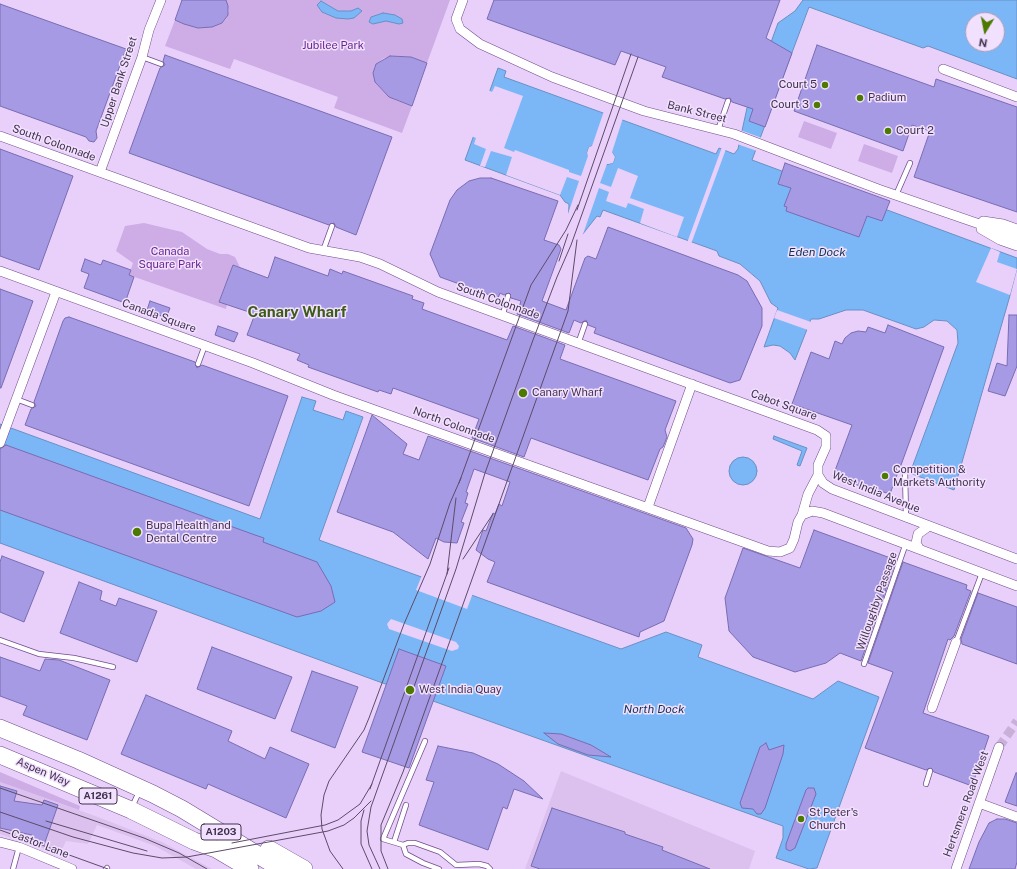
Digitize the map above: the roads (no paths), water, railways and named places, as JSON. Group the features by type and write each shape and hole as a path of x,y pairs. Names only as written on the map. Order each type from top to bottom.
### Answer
{"highway":[{"name":"A1261","path":"0,728 72,757 141,788 182,809 225,825 304,869"},
{"name":"Aspen Way","path":"0,755 131,810 194,841"},
{"name":"A1203","path":"182,809 281,869"},
{"name":"A1261","path":"194,841 230,869"},
{"name":"A1203","path":"194,841 216,849 250,869"}],"street":[{"name":"Upper Bank Street","path":"100,172 142,57 149,30 161,0"},
{"name":"Bank Street","path":"463,0 456,23 460,29 480,44 552,77 644,111 718,130 760,143 896,195 1017,237"},
{"path":"943,70 1017,97"},
{"name":"South Colonnade","path":"0,136 296,243 323,251 360,257 380,264 438,292 503,314 578,344 692,384"},
{"name":"Bank Street","path":"962,218 1004,224 1017,229"},
{"name":"Bank Street","path":"962,218 1000,240 1017,246"},
{"path":"0,271 56,292 0,443"},
{"name":"Canada Square","path":"56,292 253,363"},
{"name":"North Colonnade","path":"253,363 323,392 452,440 541,472 648,507"},
{"path":"648,507 692,384"},
{"name":"Cabot Square","path":"648,507 768,551 780,552 790,548 808,494 818,476 818,465 826,447 826,439 823,433 692,384"},
{"name":"West India Avenue","path":"818,476 823,483 832,489 1017,559"},
{"path":"802,515 812,511 823,513 1017,586"},
{"name":"West India Avenue","path":"919,548 916,543 918,534 929,526"},
{"path":"932,708 956,642"},
{"name":"Hertsmere Road West","path":"956,869 999,747"},
{"path":"978,803 1017,817"},
{"name":"Castor Lane","path":"0,842 72,869"}],"lane":[{"path":"142,57 161,64"},
{"path":"718,130 728,100"},
{"path":"896,195 910,163"},
{"path":"323,251 332,226"},
{"path":"503,314 508,296"},
{"path":"578,344 585,324"},
{"path":"198,364 205,345"},
{"path":"16,399 32,406"},
{"path":"900,468 905,470 906,517"},
{"name":"Willoughby Passage","path":"864,664 906,543"},
{"path":"956,642 982,573"},
{"path":"0,640 39,654 74,658 113,667"},
{"path":"425,741 383,839 403,846 406,854 439,869"},
{"path":"926,784 930,771"},
{"path":"131,810 141,788"},
{"path":"394,842 406,806"},
{"path":"403,846 408,843 415,843 440,852 456,865 466,866 479,864 487,866 490,869"},
{"path":"13,869 19,848"},
{"path":"423,863 427,869"}],"water":[{"name":"Eden Dock","path":"803,0 1017,0 1017,79 928,46 923,48 809,7 752,160 1017,258 1017,268 1009,299 954,490 910,473 958,343 957,330 947,321 934,320 924,327 916,329 863,310 846,310 819,319 811,319 795,360 790,353 780,346 773,345 764,347 778,308 771,303 760,281 740,264 719,256 717,251 603,210 600,217 597,216 582,235 568,230 569,204 565,202 560,195 465,160 498,68 506,71 504,77 716,154 719,148 734,154 738,149 747,108 778,23 795,11","holes":["595,145 612,152 615,157 613,163 606,165 590,158 587,153 589,147"]},
{"path":"321,1 338,11 351,11 358,8 362,11 354,18 336,18 322,12 317,5"},
{"path":"383,13 395,15 402,19 403,23 399,24 386,21 373,24 369,22 371,17"},
{"name":"North Dock","path":"302,397 316,401 313,410 343,420 346,411 363,417 319,540 621,649 666,632 702,645 698,657 813,699 838,681 879,697 817,868 809,869 776,858 783,838 783,826 377,681 0,543 0,424 260,519"},
{"path":"774,436 807,448 800,466 797,465 802,451 773,439"},
{"path":"743,457 753,461 757,471 753,481 743,485 733,481 729,471 733,461"}],"tunnel":[{"path":"999,747 1017,721"}],"tram line":[{"path":"577,210 631,54"},
{"path":"380,869 369,845 367,831 371,807 456,569 485,473 533,340 571,245 638,57"},
{"path":"459,483 531,285 566,230 578,205"},
{"path":"559,261 568,234"},
{"path":"388,869 381,851 381,825 403,772 568,311 577,240"},
{"path":"343,869 330,851 322,829 321,815 324,795 329,781 364,730 404,624 430,564 450,503 461,478"},
{"path":"447,574 456,498"},
{"path":"463,559 493,514"},
{"path":"370,789 449,568"},
{"path":"232,843 325,825 338,820 360,804 372,784"},
{"path":"0,788 144,838 179,853 207,869"},
{"path":"0,812 73,837 133,853 162,858 187,857 328,831 344,825 354,818 371,801"},
{"path":"364,810 361,821 361,844 372,869"},
{"path":"46,821 147,851"},
{"path":"0,830 108,869"}],"place":[{"name":"Court 5","path":"825,85"},
{"name":"Padium","path":"860,98"},
{"name":"Court 3","path":"817,105"},
{"name":"Court 2","path":"888,131"},
{"name":"Canary Wharf","path":"523,393"},
{"name":"Competition & Markets Authority","path":"885,476"},
{"name":"Bupa Health and Dental Centre","path":"137,532"},
{"name":"West India Quay","path":"410,690"},
{"name":"St Peter's Church","path":"801,819"}],"district":[{"name":"Canary Wharf","path":"297,312"}],"park label":[{"name":"Jubilee Park","path":"333,46"},
{"name":"Canada Square Park","path":"170,258"}]}
